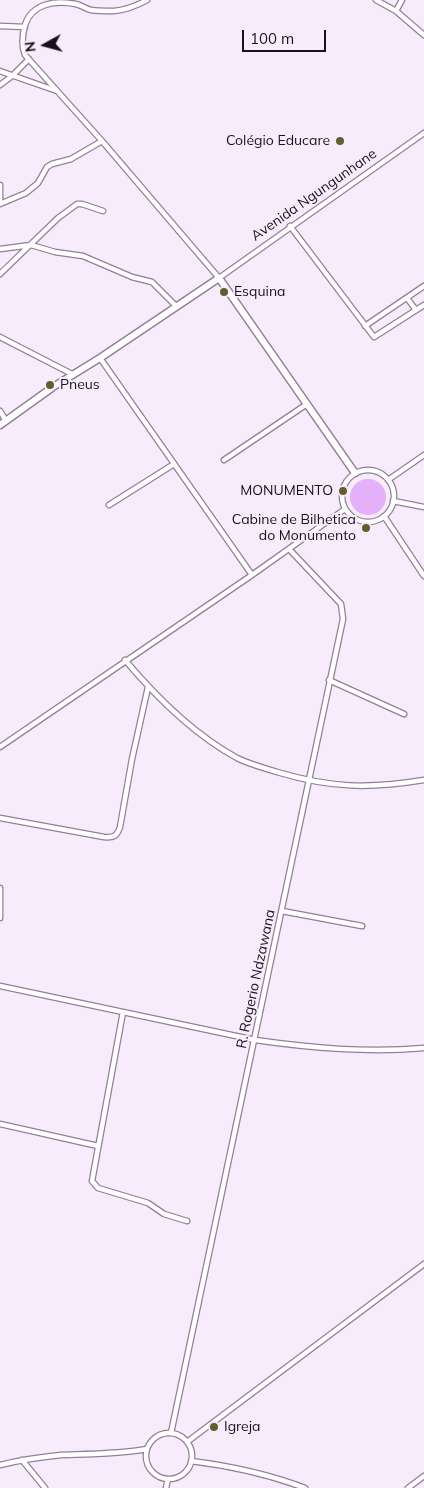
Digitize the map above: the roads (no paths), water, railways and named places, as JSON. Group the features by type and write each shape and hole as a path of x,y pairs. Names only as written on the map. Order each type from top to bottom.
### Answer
{"street":[{"path":"76,4 82,0"},
{"path":"147,0 133,7 113,11 90,10 76,4 59,2 41,5 27,20 22,43 25,55 102,141 219,278 355,473"},
{"path":"376,0 396,11 424,35"},
{"path":"396,11 402,0"},
{"path":"0,26 25,27"},
{"path":"0,85 29,59"},
{"path":"0,71 58,91"},
{"name":"Avenida Ngungunhane","path":"219,278 424,133"},
{"path":"0,185 0,203 26,193 38,182 47,167 71,159 102,141"},
{"path":"0,274 58,218 77,204 103,211"},
{"path":"290,226 371,334 376,336 424,305"},
{"path":"0,249 31,245 55,252 83,256 132,277 147,280 156,285 176,306"},
{"path":"0,411 3,423 72,374 100,358 219,278"},
{"path":"365,326 424,286"},
{"path":"407,298 416,310"},
{"path":"0,338 72,374"},
{"path":"100,358 252,575"},
{"path":"224,460 307,404"},
{"path":"388,480 424,456"},
{"path":"109,506 174,464"},
{"path":"362,470 376,471 388,480 392,486 393,502 390,510 384,516 370,522 350,515 343,501 342,490 347,480 355,473 362,470"},
{"path":"393,502 424,507"},
{"path":"0,747 346,509"},
{"path":"384,516 424,576"},
{"name":"R. Rogerio Ndzawana","path":"171,1433 343,619 341,604 289,549"},
{"path":"125,660 148,687 183,721 223,750 239,759 308,781 366,787 424,780"},
{"path":"329,680 404,714"},
{"path":"0,818 104,837 112,838 116,836 120,827 132,759 148,687"},
{"path":"0,888 0,918"},
{"path":"282,911 362,926"},
{"path":"0,986 255,1040 348,1050 424,1048"},
{"path":"123,1012 92,1181 98,1188 148,1203 164,1214 187,1221"},
{"path":"0,1124 98,1146"},
{"path":"188,1442 424,1264"},
{"path":"165,1433 171,1433 188,1442 192,1454 189,1467 181,1476 168,1479 161,1478 150,1469 146,1456 147,1448 154,1438 165,1433"},
{"path":"0,1465 22,1460 132,1452 147,1448"},
{"path":"22,1460 45,1488"},
{"path":"191,1461 254,1472 305,1488"},
{"path":"408,1488 424,1476"},
{"path":"166,1488 168,1479"}],"place":[{"name":"Colégio Educare","path":"340,141"},
{"name":"Esquina","path":"224,292"},
{"name":"Pneus","path":"50,385"},
{"name":"MONUMENTO","path":"343,491"},
{"name":"Cabine de Bilhetica do Monumento","path":"366,528"},
{"name":"Igreja","path":"214,1427"}]}
